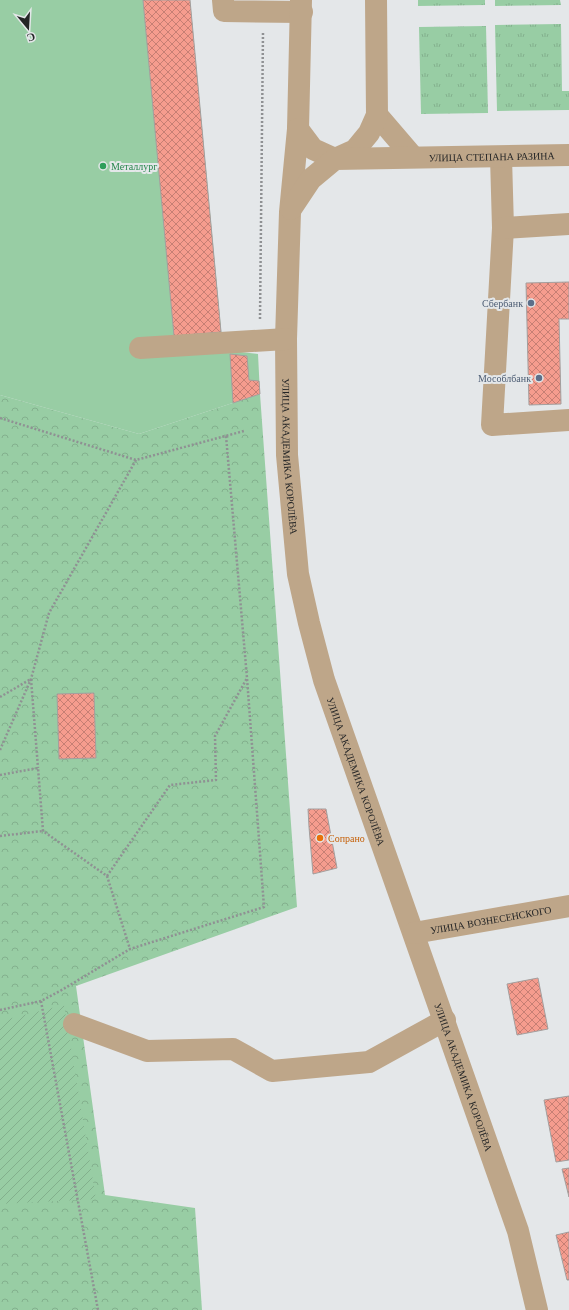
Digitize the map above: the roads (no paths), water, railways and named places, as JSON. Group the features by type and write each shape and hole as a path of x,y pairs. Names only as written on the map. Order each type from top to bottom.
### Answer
{"street":[{"path":"223,0 224,11 263,12 301,6"},
{"path":"290,212 311,179 335,160 355,150 369,134 377,115 376,0"},
{"name":"УЛИЦА АКАДЕМИКА КОРОЛЁВА","path":"301,6 298,129 290,212 286,339 287,455 298,574 307,616 324,680 518,1230 537,1310"},
{"name":"УЛИЦА СТЕПАНА РАЗИНА","path":"377,115 413,157"},
{"path":"298,129 313,149 335,160"},
{"name":"УЛИЦА СТЕПАНА РАЗИНА","path":"335,160 413,157 569,155"},
{"path":"501,157 502,228 492,425 569,420"},
{"path":"502,228 569,224"},
{"path":"140,348 286,339"},
{"name":"УЛИЦА ВОЗНЕСЕНСКОГО","path":"414,933 569,906"},
{"path":"74,1024 147,1051 233,1049 272,1071 369,1062 445,1020"}],"place":[{"name":"Металлург","path":"103,166"},
{"name":"Сбербанк","path":"531,303"},
{"name":"Мособлбанк","path":"539,378"},
{"name":"Сопрано","path":"320,838"}]}
